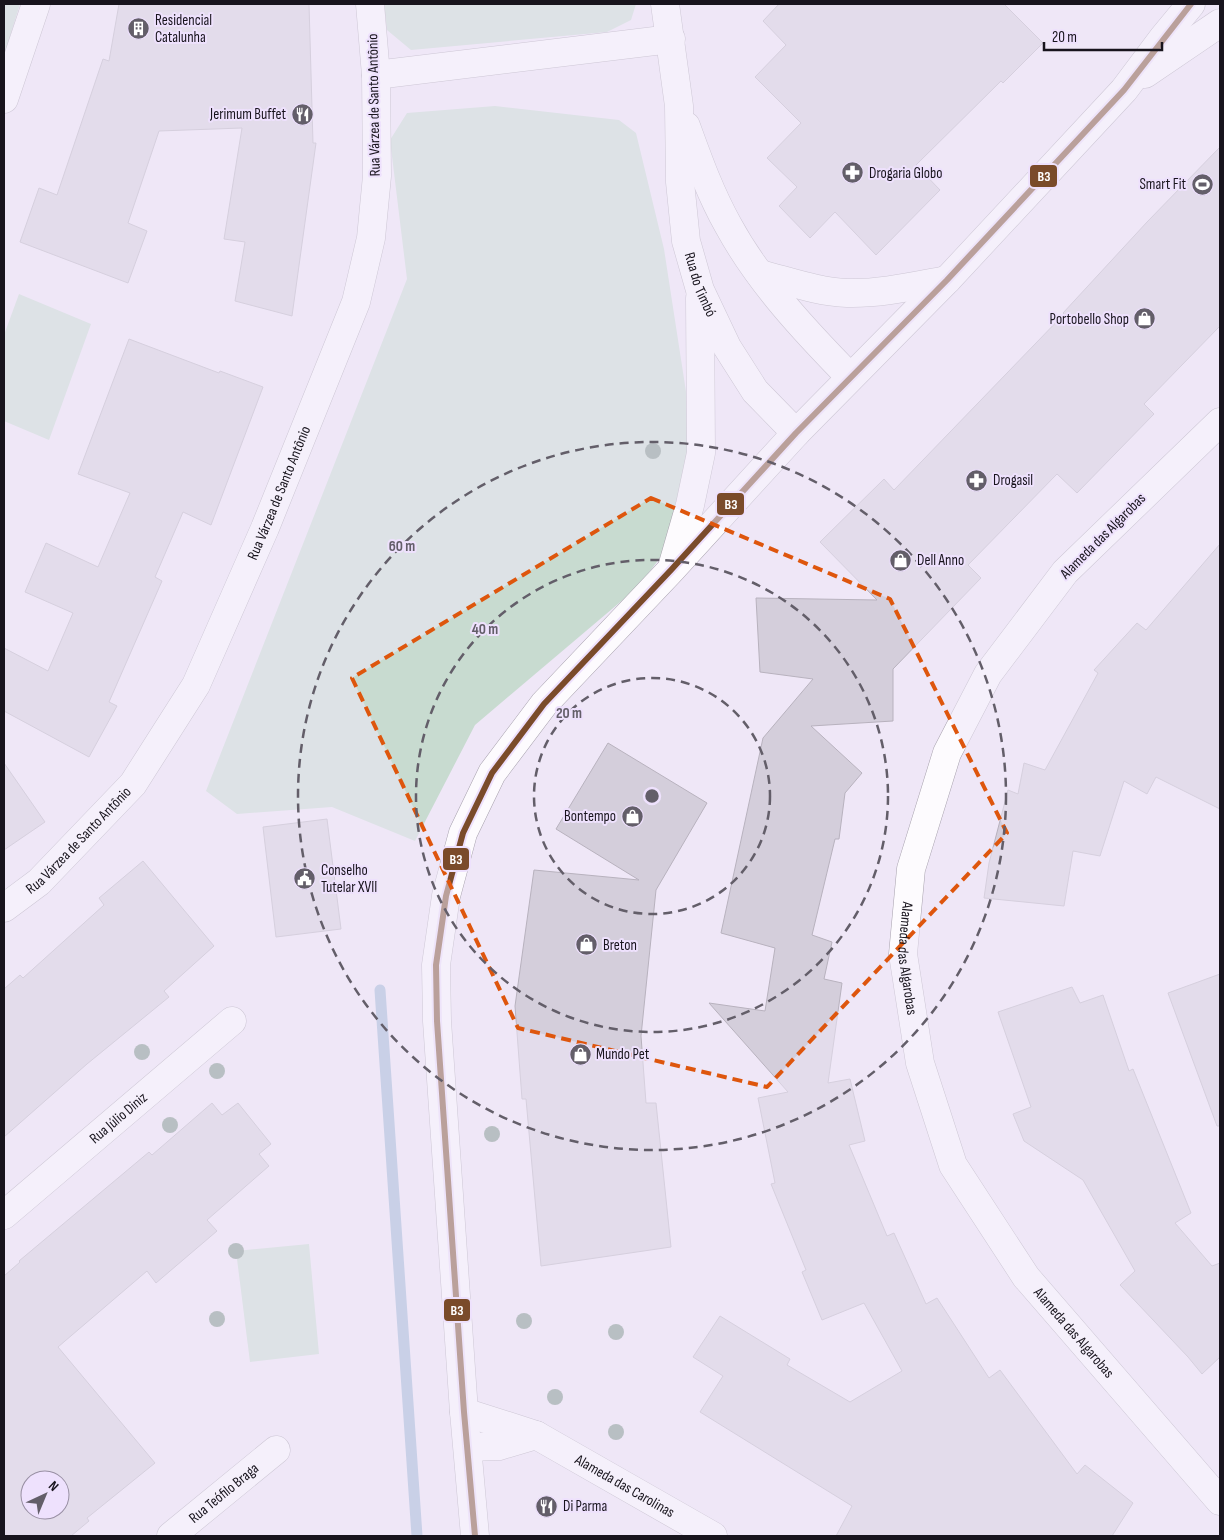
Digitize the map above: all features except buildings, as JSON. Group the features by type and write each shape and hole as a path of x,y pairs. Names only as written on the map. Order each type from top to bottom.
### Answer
{"street":[{"path":"4,99 36,4"},
{"name":"Rua Várzea de Santo Antônio","path":"4,908 39,882 133,784 196,686 265,528 356,302 371,238 377,176 376,75 370,4"},
{"path":"475,1536 464,1412 437,1021 436,965 446,896 463,832 492,773 544,704 671,570 796,433 947,280 1124,90 1162,38 1192,4"},
{"path":"376,75 669,18"},
{"name":"Rua do Timbó","path":"669,18 679,106 680,182 686,241 700,290 727,347 755,391 796,433"},
{"path":"1124,90 1220,23"},
{"name":"Rua do Timbó","path":"679,106 704,175 728,225 760,274 812,338 850,377"},
{"path":"760,274 810,287 846,293 883,292 947,280"},
{"path":"671,570 690,505 700,453 700,290"},
{"name":"Alameda das Algarobas","path":"1220,422 1065,572 988,674 947,753 911,869 903,954 920,1063 953,1165 1026,1277 1220,1501"},
{"name":"Rua Júlio Diniz","path":"4,1215 232,1020"},
{"name":"Alameda das Carolinas","path":"464,1412 536,1435 713,1536"},
{"path":"468,1447 499,1446 536,1435"},
{"name":"Rua Teófilo Braga","path":"172,1536 276,1450"}],"highlighted area":[{"path":"651,498 890,599 1007,833 767,1087 518,1028 352,678"}],"green space":[{"path":"4,4 20,4 4,56"},
{"path":"384,4 636,4 631,20 607,32 411,50 387,30"},
{"path":"495,106 619,120 636,133 664,249 691,424 688,492 672,542 638,587 475,725 415,841 332,807 237,814 206,791 407,279 390,140 407,113"},
{"path":"19,294 91,324 49,440 4,421 4,335"},
{"path":"309,1244 319,1354 250,1362 236,1251"}],"waterway":[{"path":"380,990 417,1536"}],"transit line":[{"name":"B3","path":"475,1536 464,1412 437,1021 436,965 446,896 463,833 492,773 544,704 671,570 796,433 947,280 1124,90 1191,4"}],"place":[{"name":"Residencial Catalunha","path":"139,29"},
{"name":"Jerimum Buffet","path":"302,114"},
{"name":"Drogaria Globo","path":"853,173"},
{"name":"Smart Fit","path":"1202,184"},
{"name":"Portobello Shop","path":"1145,319"},
{"name":"Drogasil","path":"977,480"},
{"name":"Dell Anno","path":"901,560"},
{"name":"Bontempo","path":"632,816"},
{"name":"Conselho Tutelar XVII","path":"305,879"},
{"name":"Breton","path":"587,945"},
{"name":"Mundo Pet","path":"580,1054"},
{"name":"Di Parma","path":"547,1506"}]}
